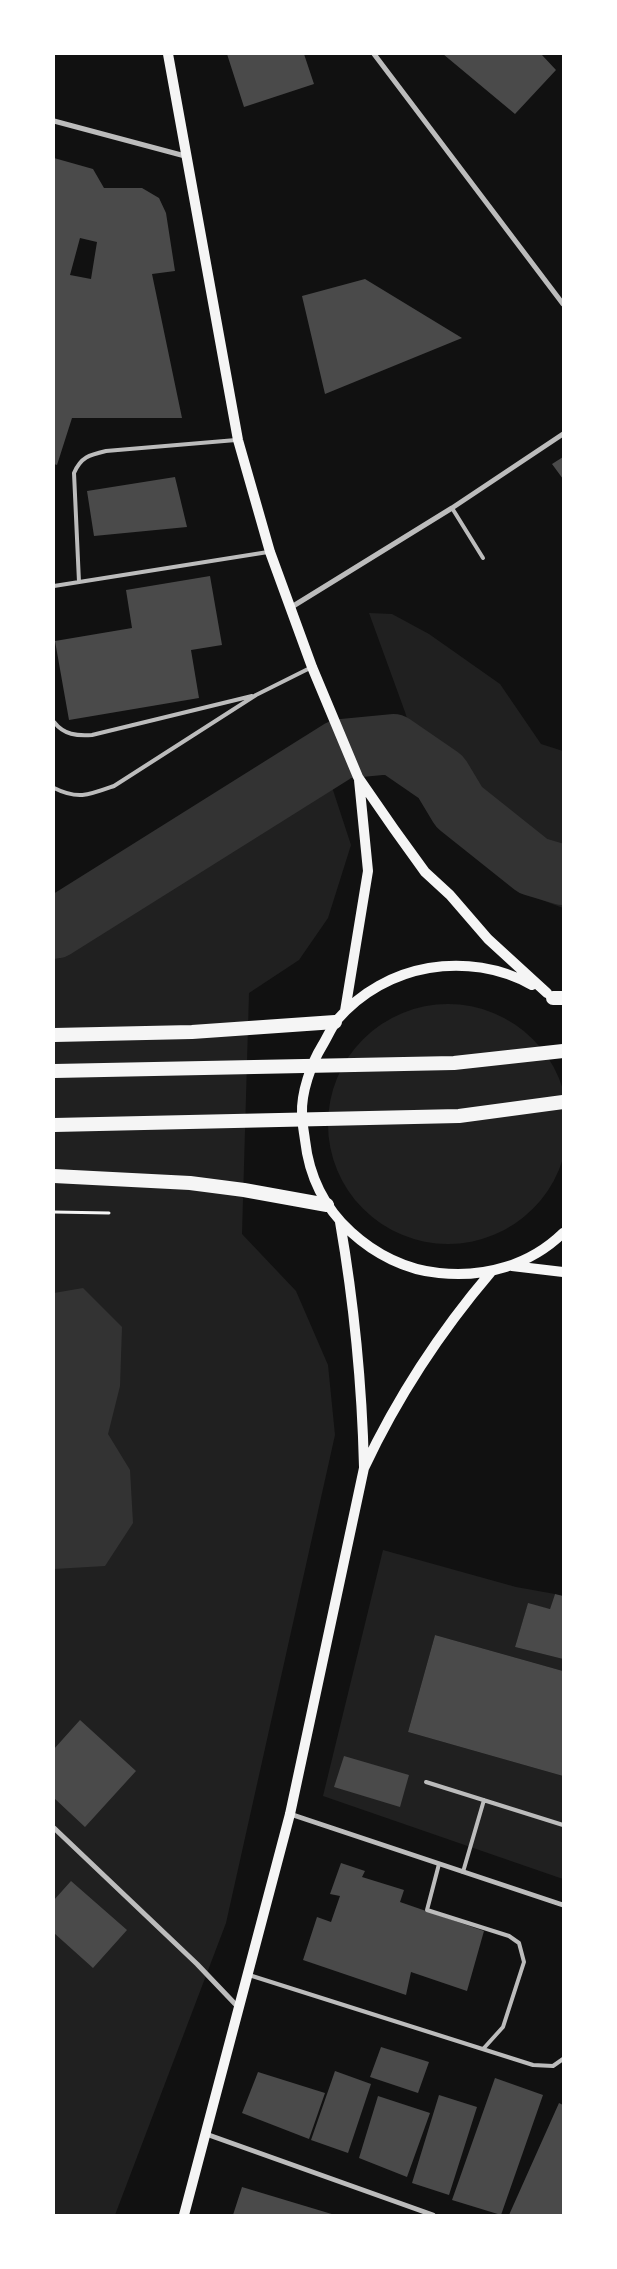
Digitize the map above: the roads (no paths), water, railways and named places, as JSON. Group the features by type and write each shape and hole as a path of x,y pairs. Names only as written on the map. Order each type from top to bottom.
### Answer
{"highway":[{"path":"54,1034 192,1032 335,1022"},
{"path":"54,1071 454,1063 563,1051"},
{"path":"54,1124 459,1116 563,1102"},
{"path":"54,1176 190,1183 244,1190 327,1205"}],"main road":[{"path":"168,54 238,440 270,552 312,667 358,776 426,872 450,895 488,939 557,999"},
{"path":"345,1011 368,871 358,776"},
{"path":"557,999 515,976 488,968 443,965 407,973 374,989 345,1011 335,1022 311,1064 301,1112 307,1160 327,1205 340,1222 364,1244 393,1261 425,1272 458,1275 491,1272 511,1266 550,1245 563,1233"},
{"path":"340,1222 349,1271 360,1362 364,1468"},
{"path":"511,1266 563,1272"},
{"path":"184,2215 290,1814 364,1468 384,1426 417,1369 460,1308 491,1272"}],"street":[{"path":"374,54 563,304"},
{"path":"54,121 186,156"},
{"path":"289,608 452,508 563,434"},
{"path":"290,1814 563,1905"},
{"path":"54,1828 197,1964 239,2008"},
{"path":"206,2134 433,2215"}],"lane":[{"path":"79,582 74,473 82,459 87,455 106,451 238,440"},
{"path":"452,508 483,558"},
{"path":"54,587 270,552"},
{"path":"54,788 69,796 92,794 114,786 256,695 312,667"},
{"path":"54,722 58,727 75,736 92,735 256,695"},
{"path":"426,1782 563,1825"},
{"path":"463,1872 484,1800"},
{"path":"440,1864 427,1910 509,1936 520,1943 524,1962 503,2027 484,2048"},
{"path":"248,1975 533,2065 553,2066 563,2059"}],"waterway":[{"path":"54,929 341,749 393,744 441,777 459,807 533,866 563,875"}]}
